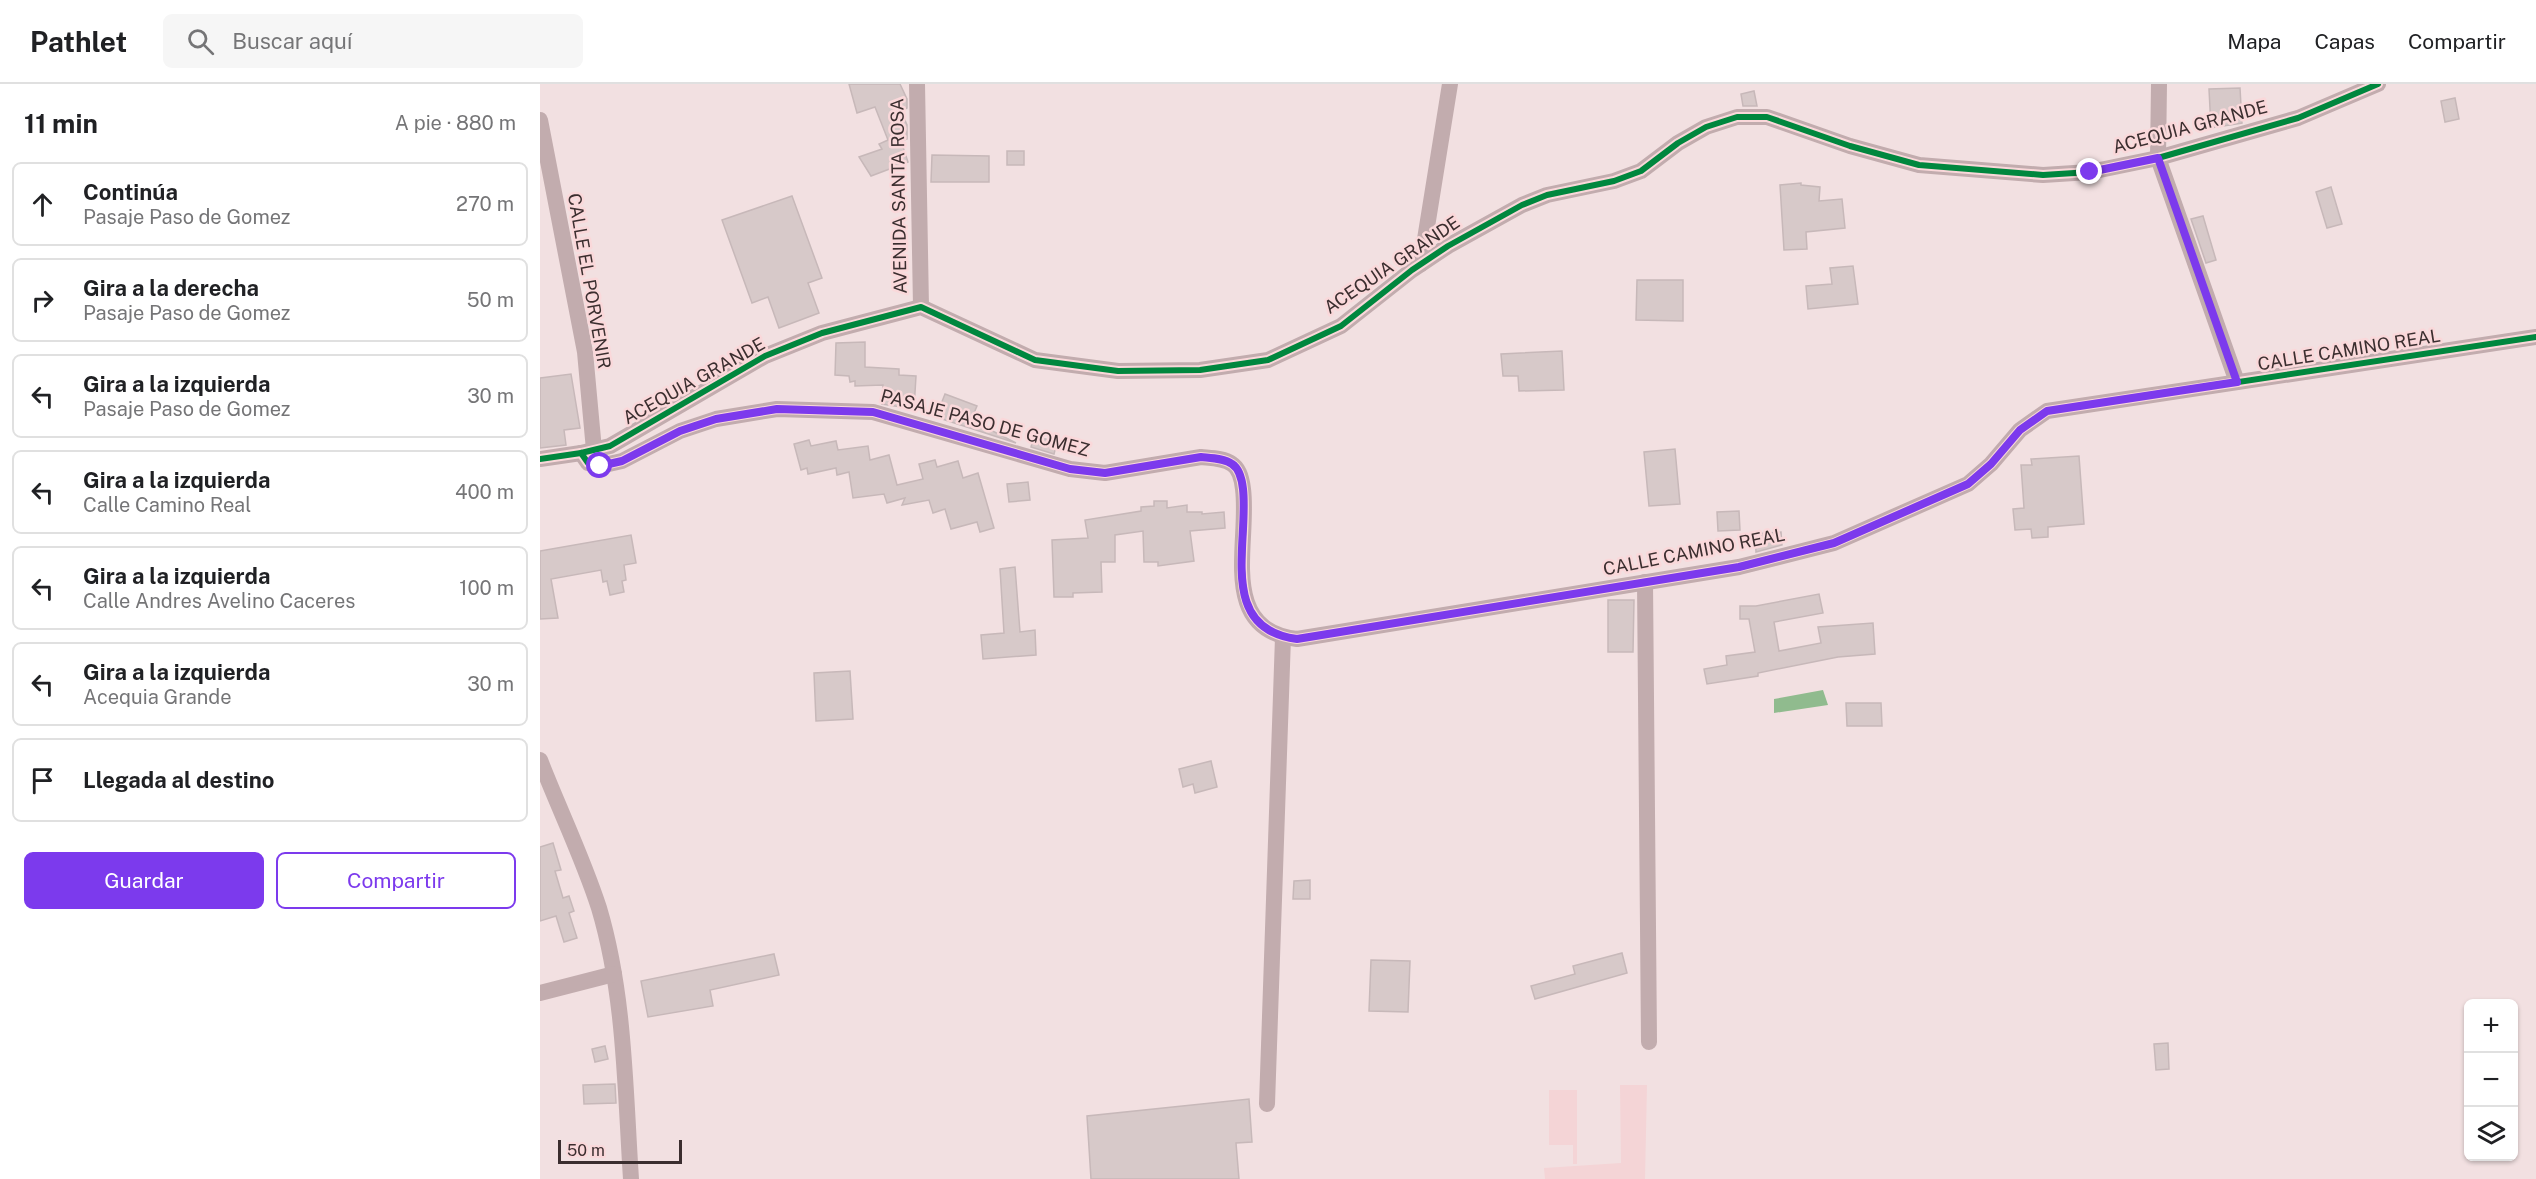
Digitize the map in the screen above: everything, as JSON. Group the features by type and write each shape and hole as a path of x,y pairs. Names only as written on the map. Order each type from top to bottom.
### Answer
{"street":[{"name":"AVENIDA SANTA ROSA","path":"917,84 921,307"},
{"path":"1421,264 1450,84"},
{"path":"2159,84 2158,158 2237,382"},
{"name":"ACEQUIA GRANDE","path":"540,459 610,446 765,356 822,333 921,307 1035,360 1118,371 1200,370 1268,360 1341,326 1448,246 1522,206 1547,195 1614,181 1641,171 1678,143 1706,127 1737,117 1767,117 1850,146 1919,165 2043,175 2090,172 2158,158 2298,118 2378,84"},
{"name":"CALLE EL PORVENIR","path":"540,120 585,352 587,452"},
{"name":"CALLE CAMINO REAL","path":"1283,637 1297,639 1739,567 1834,543 1968,484 1991,464 2020,430 2047,411 2536,337"},
{"name":"PASAJE PASO DE GOMEZ","path":"587,452 588,463 600,466 622,461 680,431 716,419 777,409 873,412 1070,469 1105,473 1201,457 1217,459 1232,464 1241,476 1245,507 1241,580 1246,601 1256,620 1270,633 1283,637"},
{"path":"1645,582 1649,1041"},
{"path":"1267,1104 1283,637"},
{"path":"540,760 598,908 614,974 624,1060 631,1179"},
{"path":"540,993 614,974"}],"shaded area":[{"path":"1823,690 1828,705 1774,713 1774,699"},
{"path":"1620,1085 1647,1085 1645,1179 1545,1179 1544,1168 1621,1163"},
{"path":"1549,1090 1577,1090 1577,1164 1573,1164 1573,1145 1549,1145"}],"building":[{"path":"849,84 900,84 907,99 907,108 901,111 907,125 907,139 901,141 908,162 871,176 859,157 882,149 879,144 888,140 875,107 857,113"},
{"path":"2240,88 2242,123 2211,128 2209,89"},
{"path":"1754,91 1757,106 1743,106 1741,94"},
{"path":"2455,98 2459,119 2445,122 2441,101"},
{"path":"1007,151 1024,151 1024,165 1007,165"},
{"path":"932,155 989,156 989,182 931,182"},
{"path":"1801,183 1801,185 1820,187 1819,201 1842,199 1845,228 1806,232 1807,249 1784,250 1780,185"},
{"path":"2331,187 2342,224 2327,228 2316,192"},
{"path":"792,196 822,278 808,283 819,313 779,328 768,297 752,303 722,220"},
{"path":"2203,216 2216,260 2206,263 2191,219"},
{"path":"1853,266 1858,304 1808,309 1806,286 1832,284 1830,268"},
{"path":"1637,280 1683,280 1683,321 1636,320"},
{"path":"865,342 865,367 899,369 899,375 916,376 914,409 882,404 883,385 855,386 855,381 850,382 849,376 835,375 836,343"},
{"path":"1562,351 1564,390 1519,391 1518,376 1503,376 1501,354"},
{"path":"571,374 580,428 564,430 566,445 540,448 540,378"},
{"path":"945,394 977,406 971,420 1016,443 936,417"},
{"path":"1034,436 1057,442 1054,454 1031,447"},
{"path":"809,440 811,446 836,441 838,450 868,446 870,460 889,455 897,485 923,479 919,464 935,460 937,467 958,461 963,478 978,473 994,528 980,532 977,522 951,529 945,509 933,513 929,500 902,505 905,498 887,503 884,494 853,498 849,472 837,475 836,468 808,474 807,468 801,470 794,444"},
{"path":"1675,449 1680,504 1649,506 1644,452"},
{"path":"2079,456 2084,524 2048,527 2048,537 2032,538 2031,529 2015,530 2013,509 2024,508 2021,465 2032,465 2031,459"},
{"path":"1028,482 1030,500 1009,502 1007,484"},
{"path":"1154,501 1167,501 1167,508 1187,505 1187,512 1202,512 1202,514 1224,512 1225,528 1190,531 1194,561 1158,566 1158,562 1144,562 1143,531 1115,535 1115,562 1101,562 1102,592 1073,593 1073,597 1054,597 1052,540 1088,538 1085,520 1141,511 1141,507 1154,506"},
{"path":"1739,511 1740,530 1718,531 1717,512"},
{"path":"1781,532 1782,545 1756,552 1755,534"},
{"path":"631,535 636,563 624,565 626,580 622,581 624,592 610,595 607,581 603,582 601,570 551,579 558,618 540,619 540,551"},
{"path":"1015,567 1020,632 1035,630 1036,655 983,659 981,635 1004,633 1000,569"},
{"path":"1819,594 1823,613 1774,622 1779,651 1821,643 1818,627 1873,623 1875,654 1838,657 1758,673 1758,676 1707,684 1704,669 1727,665 1726,656 1755,652 1749,619 1740,619 1740,606 1756,606"},
{"path":"1608,600 1634,600 1633,652 1608,652"},
{"path":"850,671 853,719 816,721 814,673"},
{"path":"1846,703 1881,703 1882,726 1847,726"},
{"path":"1211,761 1217,787 1195,793 1193,784 1183,787 1179,769"},
{"path":"553,843 561,870 555,871 563,898 569,896 574,911 569,913 577,938 564,942 556,916 540,921 540,847"},
{"path":"1310,880 1310,899 1293,899 1294,881"},
{"path":"1622,953 1627,973 1535,999 1531,986 1575,974 1573,966"},
{"path":"774,954 779,975 710,990 713,1006 648,1017 641,981"},
{"path":"1371,960 1410,961 1408,1012 1369,1011"},
{"path":"2168,1043 2169,1069 2156,1070 2154,1044"},
{"path":"605,1046 608,1059 595,1062 592,1049"},
{"path":"615,1084 616,1103 584,1104 583,1085"},
{"path":"1249,1099 1252,1142 1236,1143 1239,1179 1091,1179 1087,1116"}],"cycle path":[{"path":"540,459 610,446 765,356 822,333 921,307 1035,360 1118,371 1200,370 1268,360 1341,326 1412,270 1448,246 1522,205 1547,195 1614,181 1641,171 1678,143 1706,127 1737,117 1767,117 1850,146 1919,165 2043,175 2090,172 2158,158 2298,118 2378,84"},
{"path":"581,453 588,463 600,466 622,461 680,431 716,419 777,409 873,412 1070,469 1105,473 1201,457 1221,459 1235,466 1242,482 1244,511 1242,558 1247,601 1256,619 1272,632 1297,639 1739,567 1834,543 1968,484 1991,464 2020,430 2047,411 2536,337"}],"route":[{"path":"600,466 622,461 680,431 716,419 777,409 873,412 1070,469 1105,473 1201,457 1217,459 1232,464 1241,476 1245,507 1241,580 1246,601 1256,620 1270,633 1297,639 1739,567 1834,543 1968,484 1991,464 2020,430 2047,411 2237,382 2158,158 2090,172"}]}
